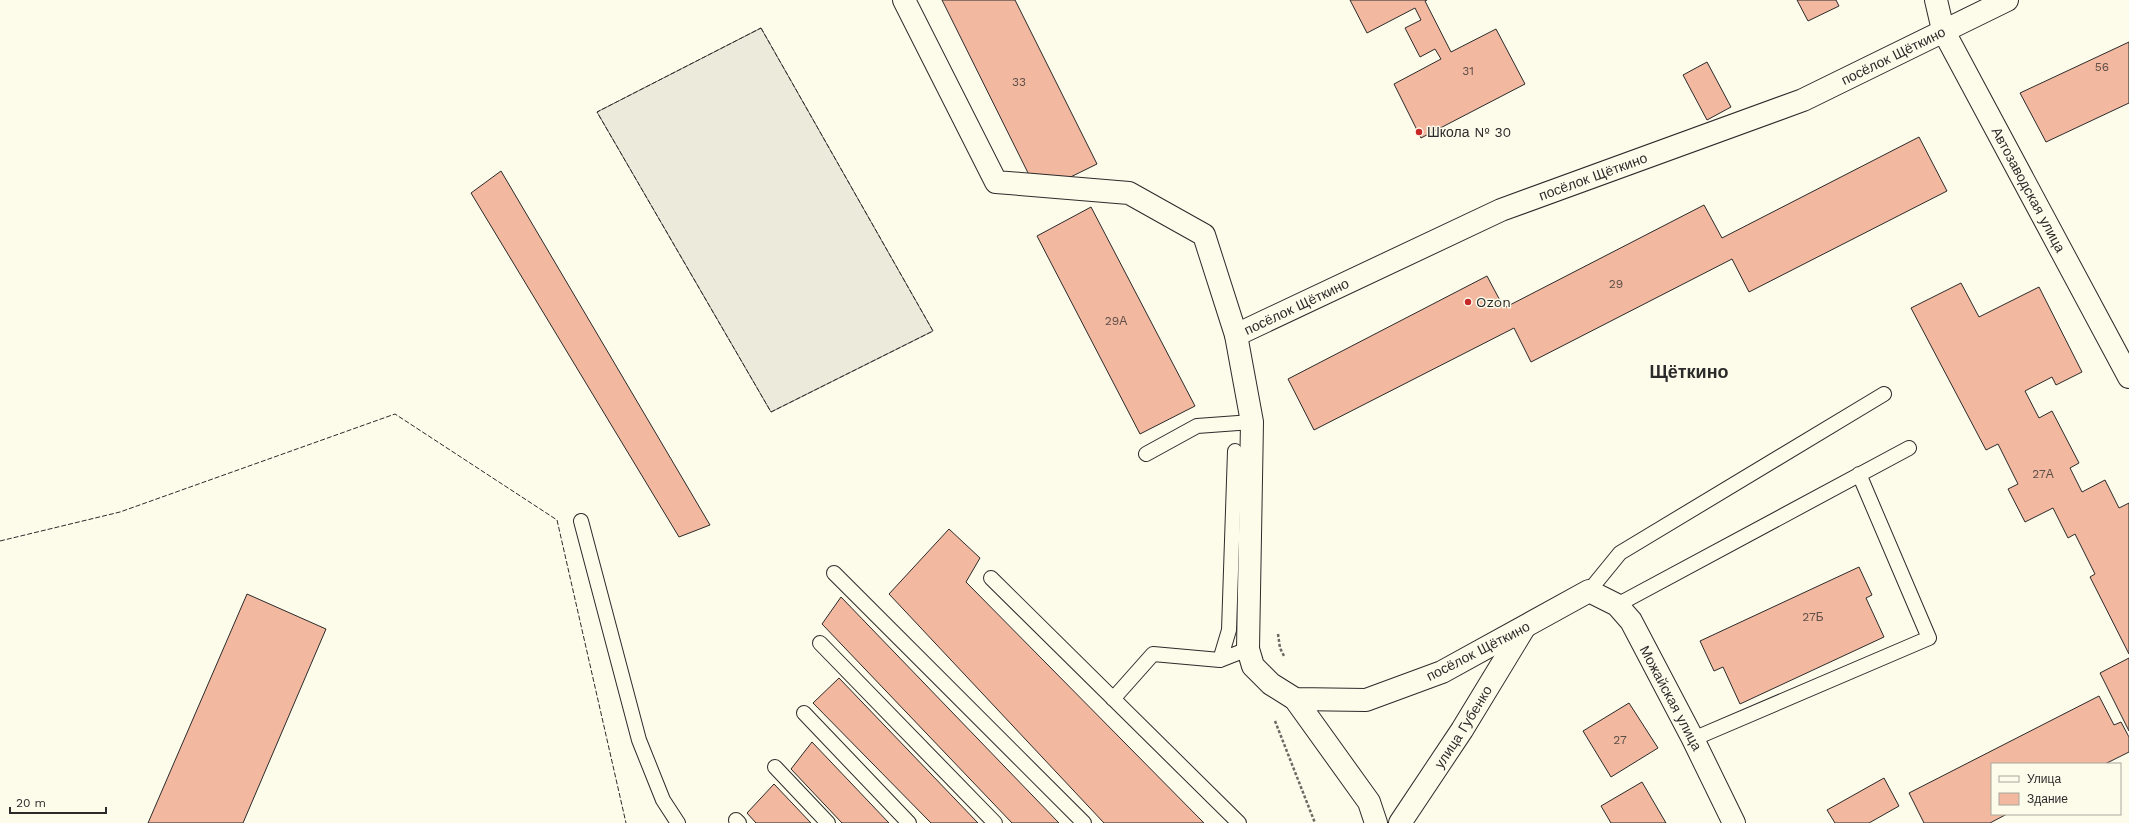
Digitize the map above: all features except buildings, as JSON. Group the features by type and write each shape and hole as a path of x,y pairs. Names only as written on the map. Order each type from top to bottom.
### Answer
{"street":[{"path":"904,0 996,182 1130,193 1204,235 1236,335"},
{"name":"Автозаводская улица","path":"1936,0 1943,30 2129,377"},
{"name":"посёлок Щёткино","path":"1589,591 1442,672 1366,700 1295,700 1270,684 1253,666 1248,649 1252,422 1236,335 1501,210 1803,100 1943,30 2007,0"},
{"name":"Можайская улица","path":"1589,591 1617,605 1631,621 1693,739 1734,823"},
{"name":"улица Губенко","path":"1400,823 1462,730 1524,628"},
{"path":"1295,700 1369,802 1376,823"}],"lane":[{"path":"1589,591 1620,553 1884,394"},
{"path":"1146,454 1197,426 1252,422"},
{"path":"1617,605 1908,448"},
{"path":"1220,660 1229,630 1235,451"},
{"path":"1693,739 1928,638 1859,474"},
{"path":"581,521 639,740 664,800 678,823"},
{"path":"834,573 1084,823"},
{"path":"991,578 1239,823"},
{"path":"820,643 995,823"},
{"path":"1113,699 1153,654 1220,660 1248,649"},
{"path":"804,713 909,823"},
{"path":"775,767 828,823"}],"path":[{"path":"1270,684 1265,697 1315,823"}],"shaded area":[{"path":"761,28 933,331 771,412 597,112"}],"fence":[{"path":"761,28 933,331 771,412 597,112 761,28"},
{"path":"0,541 120,512 395,414 557,520 626,823"}],"place":[{"name":"Школа № 30","path":"1419,132"},
{"name":"Ozon","path":"1468,302"}],"district":[{"name":"Щёткино","path":"1689,372"}]}
